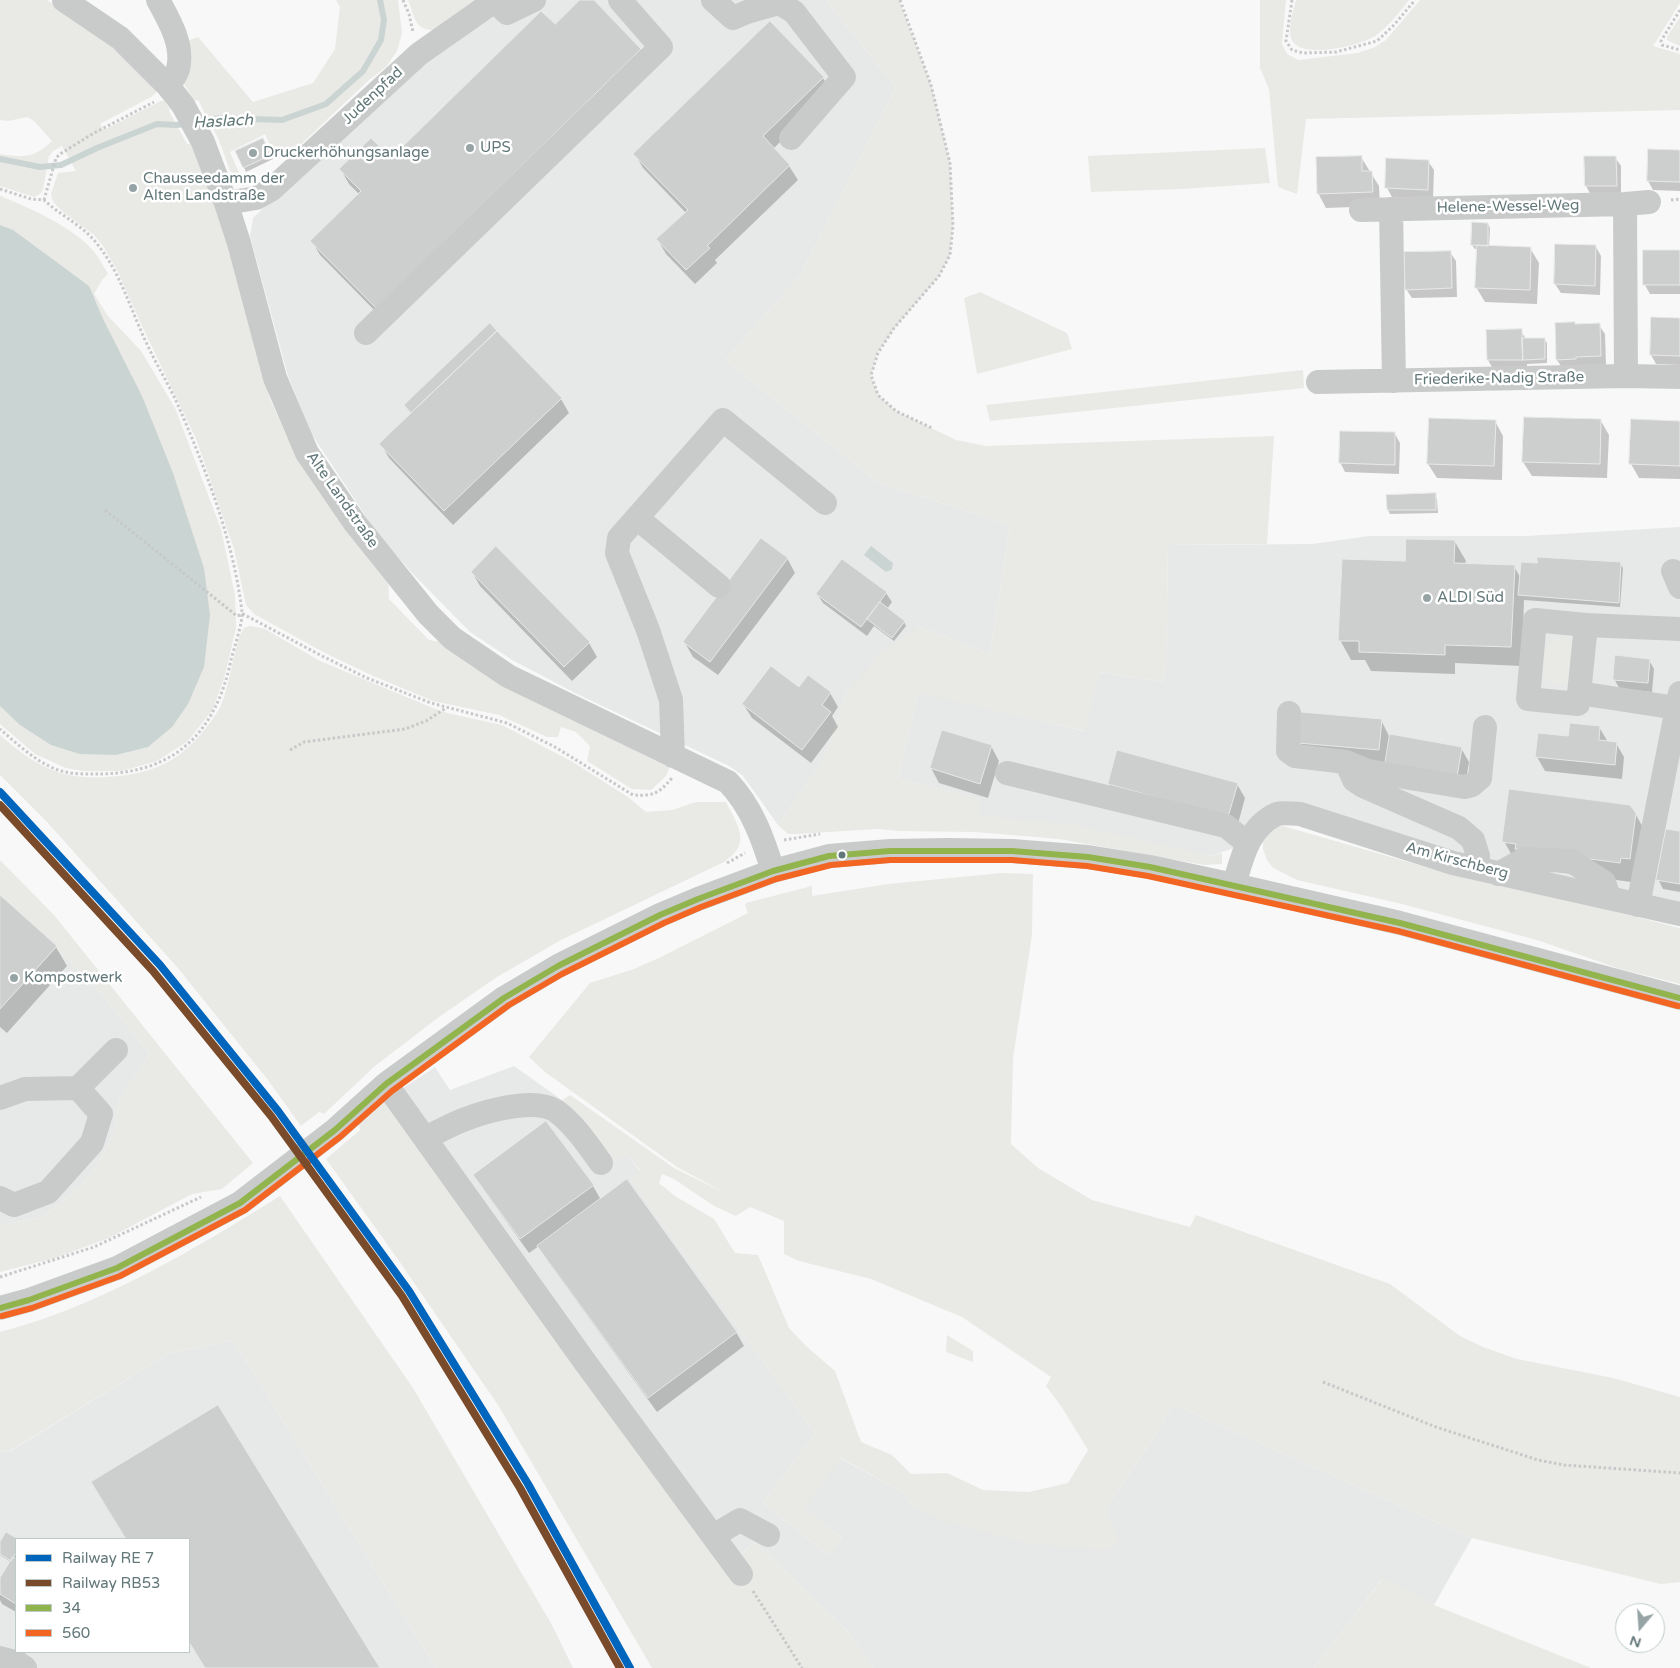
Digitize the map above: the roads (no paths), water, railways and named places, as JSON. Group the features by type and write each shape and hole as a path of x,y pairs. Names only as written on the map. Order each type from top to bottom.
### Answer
{"street":[{"name":"Alte Landstraße","path":"64,0 120,38 168,86 183,105 203,142 226,203 239,243 274,378 307,453 355,524 428,614 452,638 508,676 728,782 739,794 760,831 774,871"},
{"path":"158,0 175,33 178,49 178,69 168,86"},
{"path":"496,0 507,13 534,0"},
{"name":"Judenpfad","path":"226,203 256,198 272,189 419,54 496,0"},
{"path":"366,333 661,47 620,0"},
{"path":"713,0 733,18 779,3 794,12 844,76 791,138"},
{"name":"Helene-Wessel-Weg","path":"1361,210 1649,202"},
{"path":"1625,204 1626,376"},
{"path":"1391,209 1394,381"},
{"name":"Friederike-Nadig Straße","path":"1318,382 1626,376 1680,377"},
{"path":"678,758 671,700 648,630 617,554 619,538 723,420 825,502"},
{"path":"637,518 719,586"},
{"path":"1586,625 1578,704 1528,699 1535,620 1586,625 1680,629"},
{"path":"1579,693 1679,704 1673,766 1638,905"},
{"path":"1289,713 1288,751 1295,756 1346,762 1368,770 1464,787 1472,785 1480,778 1485,727"},
{"path":"1346,762 1354,780 1363,786 1459,828 1467,834 1473,840 1477,852 1488,871"},
{"path":"1007,773 1226,826 1246,843"},
{"name":"Am Kirschberg","path":"1234,885 1246,843 1261,825 1278,814 1300,814 1453,862 1680,914"},
{"path":"0,1308 29,1300 117,1268 240,1203 334,1130 386,1084 504,998 558,966 660,915 698,899 774,871 828,856 890,851 1012,851 1096,858 1150,867 1400,923 1680,998"},
{"path":"0,1098 25,1090 78,1088 116,1050"},
{"path":"386,1084 585,1362 742,1574"},
{"path":"0,1198 14,1205 48,1192 92,1143 101,1114 78,1088"},
{"path":"425,1138 464,1120 511,1106 536,1104 555,1111 579,1133 601,1163"},
{"path":"714,1536 741,1514 768,1535"},
{"path":"0,1658 18,1663 25,1668"}],"waterway":[{"name":"Haslach","path":"197,122 220,118 282,120 326,104 363,71 381,40 384,20 380,0"},
{"name":"Haslach","path":"0,159 40,167 61,165 157,124 187,124"}],"rail line":[{"name":"RB53","path":"0,805 153,971 271,1116 402,1296 520,1488 620,1668"}],"place":[{"name":"UPS","path":"470,148"},
{"name":"Druckerhöhungsanlage","path":"253,153"},
{"name":"Chausseedamm der Alten Landstraße","path":"133,188"},
{"name":"ALDI Süd","path":"1427,598"},
{"name":"Kompostwerk","path":"14,978"}]}
